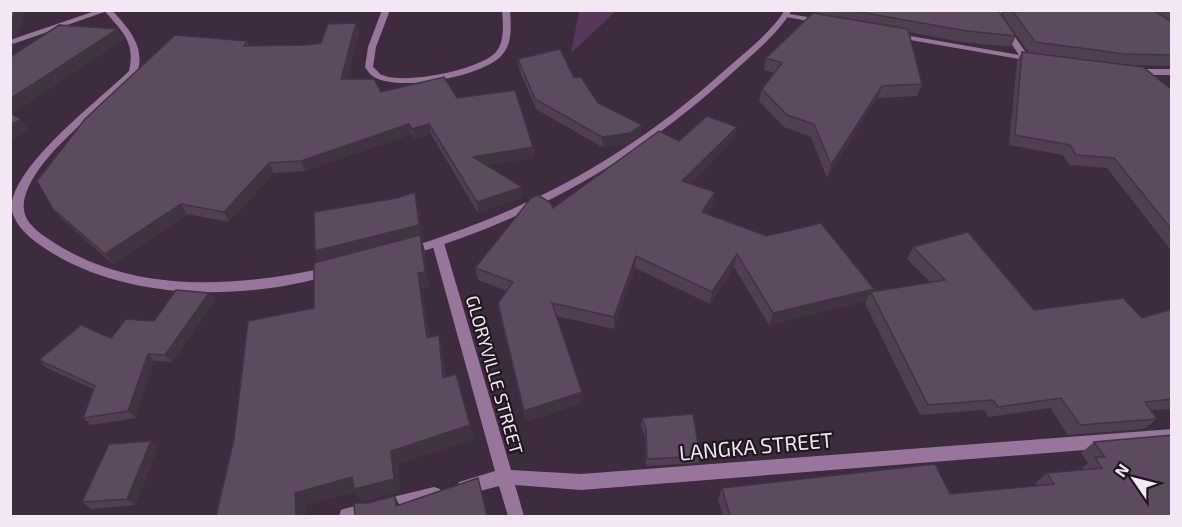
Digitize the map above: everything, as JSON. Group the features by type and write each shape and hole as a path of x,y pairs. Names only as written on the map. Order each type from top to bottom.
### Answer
{"street":[{"path":"10,43 107,10 134,43 138,56 133,72 28,178 17,200 20,218 47,244 70,257 98,268 160,285 231,288 341,269"},
{"path":"386,10 368,60 369,70 376,77 390,81 408,81 470,72 498,56 507,38 506,10"},
{"path":"998,10 996,17 1026,59"},
{"path":"394,256 438,243 538,204 608,166 666,126 706,93 787,13 832,23"},
{"path":"878,32 1047,62"},
{"path":"1124,71 1172,72"},
{"name":"GLORYVILLE STREET","path":"438,243 516,516"},
{"name":"LANGKA STREET","path":"347,516 503,477 581,482 1172,436"}],"shaded area":[{"path":"579,11 616,11 571,53"}],"building":[{"path":"10,10 16,10 10,24"},
{"path":"848,10 998,10 1016,36 967,31"},
{"path":"1012,10 1153,10 1172,22 1172,55 1125,54 1035,42"},
{"path":"813,13 908,29 922,84 882,86 831,165 814,124 787,115 762,89 782,63 766,58"},
{"path":"356,23 341,79 374,79 381,92 444,77 457,98 515,90 533,147 473,157 522,187 477,202 429,124 412,129 409,124 301,161 269,163 224,212 181,204 105,254 53,209 37,181 85,119 175,35 247,41 244,46 308,45 321,43 328,24"},
{"path":"59,25 118,29 10,99 10,57"},
{"path":"560,49 574,78 581,77 598,103 642,125 630,133 602,137 535,99 518,59"},
{"path":"1022,52 1143,67 1172,90 1172,230 1114,158 1076,155 1070,145 1015,135"},
{"path":"10,112 21,120 10,124"},
{"path":"707,116 737,127 682,181 715,192 702,212 767,236 821,223 874,289 773,313 737,254 712,292 636,256 614,317 552,303 582,392 524,411 498,303 513,282 475,268 531,198 538,195 551,203 553,208 659,131 679,141"},
{"path":"415,192 419,225 315,251 314,212 397,198"},
{"path":"968,232 1034,310 1123,298 1142,318 1172,309 1172,399 1145,402 1157,419 1080,425 1061,398 998,407 993,400 928,405 871,292 945,280 913,247"},
{"path":"420,235 425,272 418,273 427,338 439,335 443,378 456,374 470,425 391,451 394,479 354,489 352,477 295,493 296,516 216,516 234,439 248,321 314,308 314,263"},
{"path":"176,290 209,293 165,355 148,354 128,411 83,418 95,386 39,360 81,325 111,338 126,319 154,321"},
{"path":"693,414 700,456 647,459 646,429 642,418"},
{"path":"1172,435 1172,516 730,516 722,488 935,464 950,494 1054,484 1047,473 1102,468 1095,457 1105,457 1094,442"},
{"path":"151,441 127,499 82,502 109,444"},
{"path":"478,478 487,516 355,516 354,503 368,503 395,496 396,506"}]}
